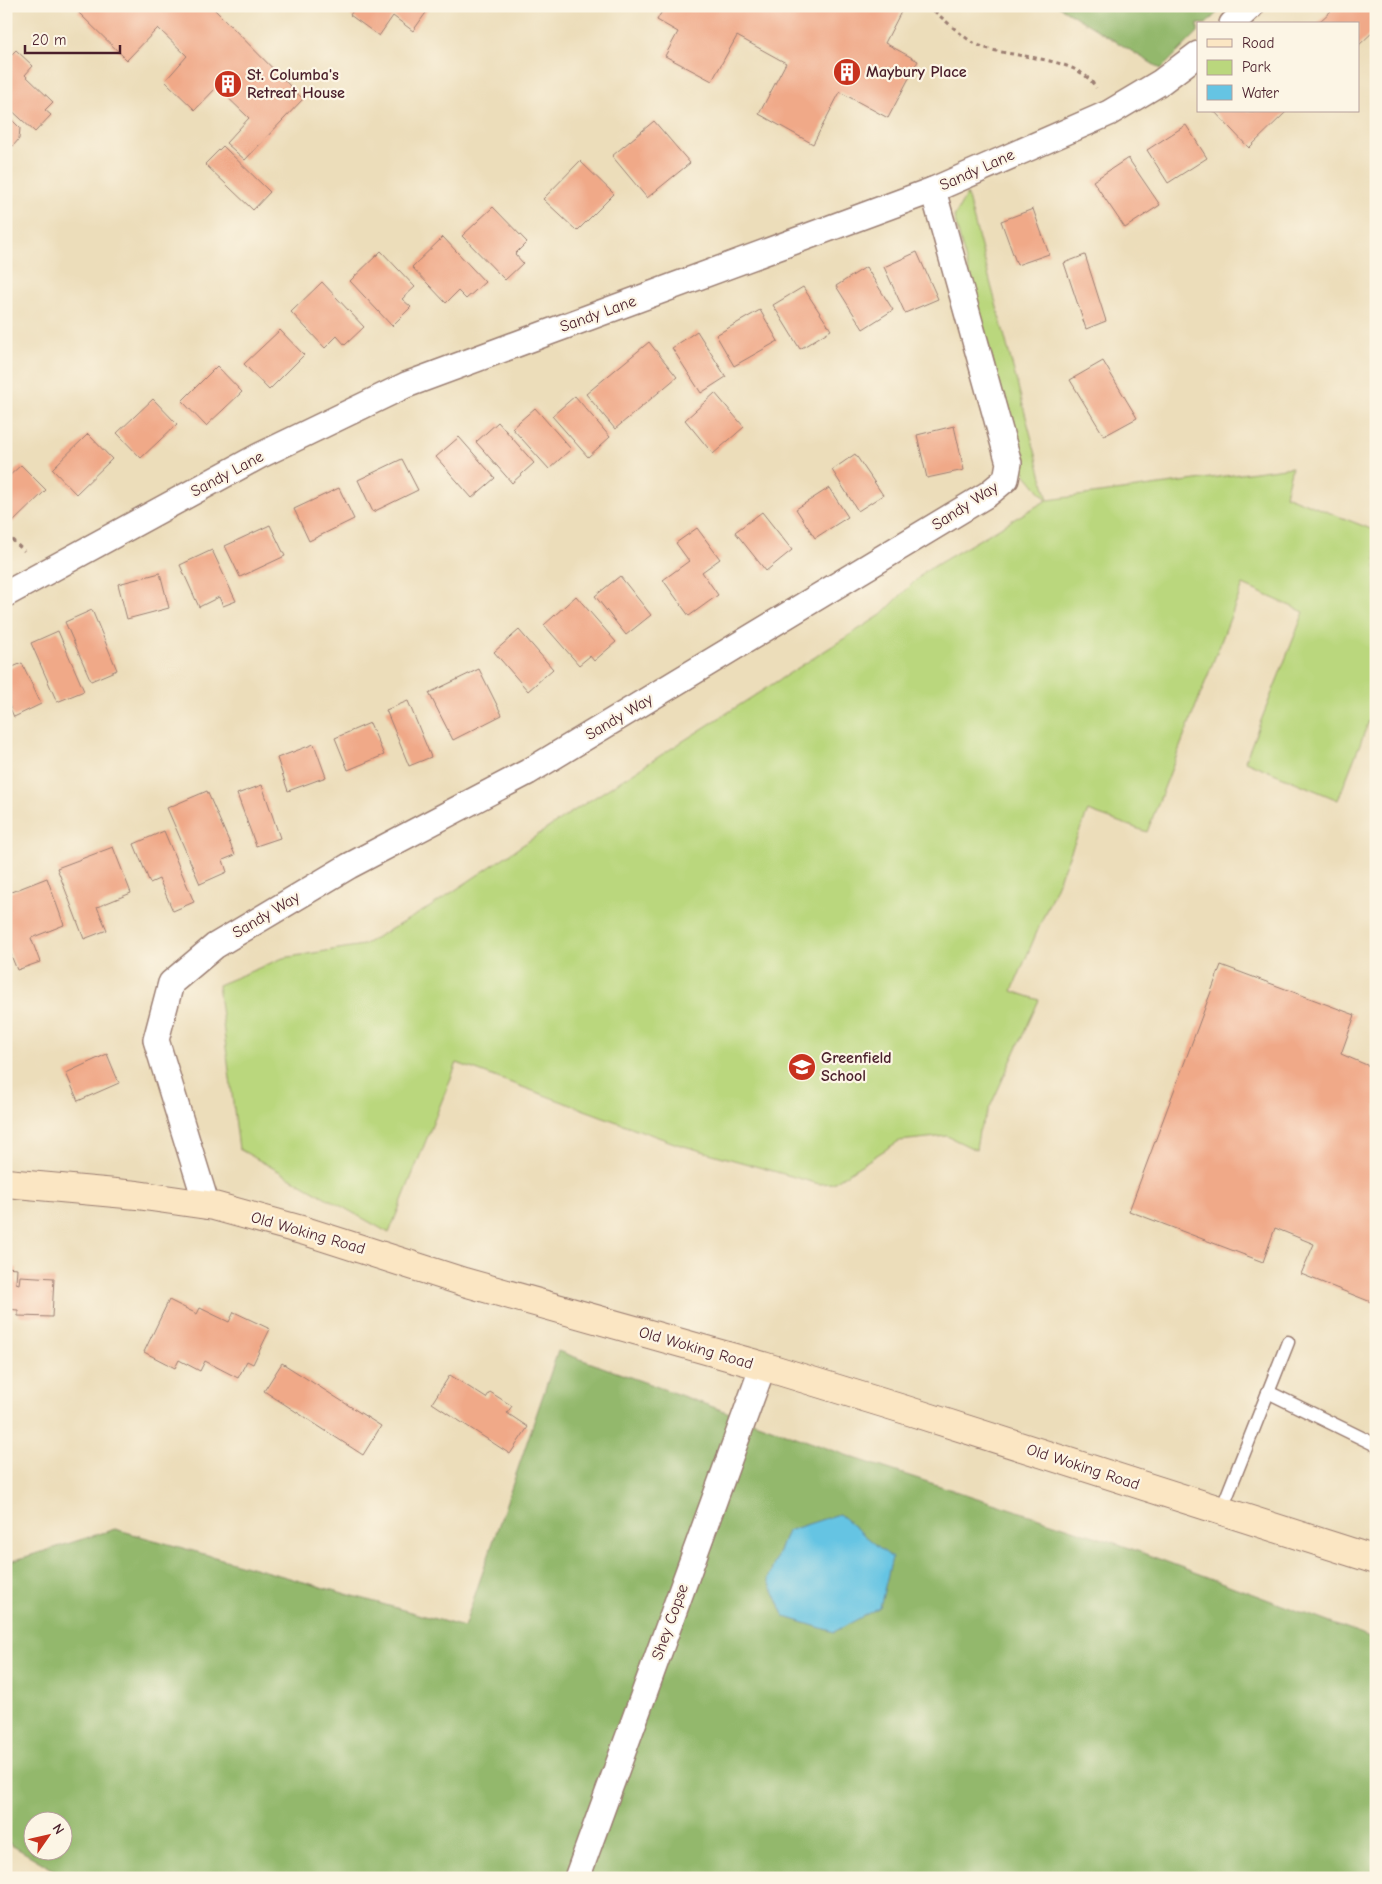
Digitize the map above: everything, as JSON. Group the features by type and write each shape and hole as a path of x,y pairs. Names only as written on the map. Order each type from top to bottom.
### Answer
{"main road":[{"name":"Old Woking Road","path":"6,1183 137,1195 207,1206 305,1231 464,1282 762,1366 1376,1560"}],"street":[{"path":"1234,22 1251,6"},
{"name":"Sandy Lane","path":"6,594 259,456 406,386 933,190 1109,113 1161,82 1197,55"},
{"name":"Sandy Way","path":"207,1206 156,1040 171,983 216,946 340,871 528,772 988,494 1006,479 1009,463 933,190"},
{"name":"Shey Copse","path":"576,1878 762,1366"}],"lane":[{"path":"1222,1511 1288,1342"},
{"path":"1268,1392 1376,1445"}],"path":[{"path":"928,6 979,46 1061,64 1091,79 1109,113"}],"green space":[{"path":"1058,6 1224,6 1208,22 1197,22 1197,33 1161,69"},
{"path":"967,194 1048,500 1292,467 1285,495 1376,531 1376,703 1338,800 1245,761 1304,612 1243,585 1147,832 1088,811 1012,991 1039,1000 979,1131 976,1150 947,1136 899,1141 833,1183 819,1184 677,1144 457,1063 389,1233 239,1149 218,985 283,958 363,945 430,907 578,808 881,615 924,572 1047,500 1022,470 954,217"},
{"path":"558,1351 857,1459 1116,1543 1376,1640 1376,1878 68,1878 40,1862 72,1862 72,1812 22,1812 22,1851 6,1842 6,1563 115,1529 464,1627"}],"water":[{"path":"839,1514 892,1558 880,1607 834,1632 785,1617 768,1579 787,1531"}],"building":[{"name":"St. Columba's Retreat House","path":"84,6 211,6 303,99 245,160 226,143 249,118 217,87 195,110 165,81 187,56 158,28 127,60 78,12"},
{"path":"356,6 430,7 413,31 393,16 379,36 350,15"},
{"name":"Maybury Place","path":"665,6 904,6 885,43 918,61 888,118 840,92 813,144 759,114 786,63 737,36 712,81 665,56 678,32 657,20"},
{"path":"1331,6 1368,6 1376,14 1376,29 1360,44 1360,22 1319,22 1333,9"},
{"path":"16,50 33,66 25,75 53,102 45,110 51,115 35,132 6,105 6,60"},
{"path":"1215,112 1286,112 1249,148"},
{"path":"6,114 20,128 19,139 13,146 6,146"},
{"path":"654,121 690,163 647,198 612,156"},
{"path":"1186,125 1207,158 1168,183 1147,150"},
{"path":"223,146 270,192 253,210 205,164"},
{"path":"1128,158 1160,205 1125,228 1093,181"},
{"path":"580,161 614,194 577,231 543,199"},
{"path":"493,207 527,242 515,254 523,263 505,280 462,236"},
{"path":"1033,209 1049,254 1017,265 1001,221"},
{"path":"443,237 485,282 466,299 458,291 446,303 412,267"},
{"path":"381,251 415,287 402,299 411,307 392,326 350,281"},
{"path":"917,252 938,299 905,313 884,267"},
{"path":"1085,255 1106,321 1086,329 1064,263"},
{"path":"866,267 893,310 863,329 836,286"},
{"path":"322,282 364,327 345,345 337,336 325,348 291,312"},
{"path":"803,287 831,330 800,349 773,305"},
{"path":"760,310 778,341 734,366 716,335"},
{"path":"280,330 304,355 269,390 244,364"},
{"path":"697,331 726,377 701,393 672,348"},
{"path":"649,342 677,377 615,429 586,394"},
{"path":"1103,361 1137,418 1104,436 1070,380"},
{"path":"217,366 242,392 206,426 182,401"},
{"path":"715,393 744,427 713,454 685,420"},
{"path":"575,396 610,437 588,457 552,416"},
{"path":"153,399 177,424 141,458 117,433"},
{"path":"535,408 571,449 549,469 512,428"},
{"path":"498,422 534,463 512,483 476,442"},
{"path":"954,426 964,470 927,478 917,435"},
{"path":"88,434 112,459 76,494 52,469"},
{"path":"459,437 495,478 472,498 436,457"},
{"path":"855,454 883,495 858,511 832,470"},
{"path":"402,459 418,490 373,512 358,480"},
{"path":"21,465 46,490 10,525 6,521 6,479"},
{"path":"339,488 354,519 309,541 294,509"},
{"path":"829,488 848,517 815,538 796,509"},
{"path":"762,512 792,550 766,571 735,532"},
{"path":"270,525 285,556 240,577 225,546"},
{"path":"697,528 720,559 702,572 718,595 689,616 663,580 689,561 676,543"},
{"path":"212,550 236,601 223,606 219,597 199,607 180,565"},
{"path":"160,573 169,608 127,619 118,584"},
{"path":"620,576 651,615 626,635 595,596"},
{"path":"576,596 616,642 594,661 590,656 579,665 544,625"},
{"path":"92,610 117,670 91,681 65,622"},
{"path":"519,630 553,669 528,691 494,652"},
{"path":"58,631 84,691 57,702 31,643"},
{"path":"22,663 41,704 14,717 6,699 6,670"},
{"path":"479,669 502,715 453,740 429,693"},
{"path":"408,701 431,757 409,766 386,710"},
{"path":"370,723 384,755 348,770 335,738"},
{"path":"314,744 326,777 288,791 277,758"},
{"path":"262,785 280,838 256,846 237,794"},
{"path":"207,791 235,855 223,860 227,872 200,884 167,808"},
{"path":"164,831 194,902 173,911 159,879 150,883 134,844"},
{"path":"113,847 131,893 97,907 107,930 84,939 57,868"},
{"path":"47,878 64,925 31,938 40,962 17,970 6,943 6,894"},
{"path":"1221,965 1355,1015 1341,1054 1376,1069 1376,1304 1301,1274 1314,1244 1275,1228 1263,1262 1129,1211"},
{"path":"107,1054 119,1083 78,1101 66,1073"},
{"path":"6,1267 17,1268 16,1283 19,1284 20,1276 54,1278 52,1317 18,1316 18,1310 6,1309"},
{"path":"169,1300 197,1314 200,1308 229,1322 234,1312 270,1329 253,1364 247,1361 238,1378 205,1361 200,1371 179,1360 175,1368 144,1352"},
{"path":"282,1363 381,1426 363,1455 264,1391"},
{"path":"450,1375 486,1398 490,1392 512,1406 507,1413 528,1427 510,1454 432,1403"}],"place":[{"name":"Maybury Place","path":"847,72"},
{"name":"St. Columba's Retreat House","path":"228,84"},
{"name":"Greenfield School","path":"802,1067"}]}
